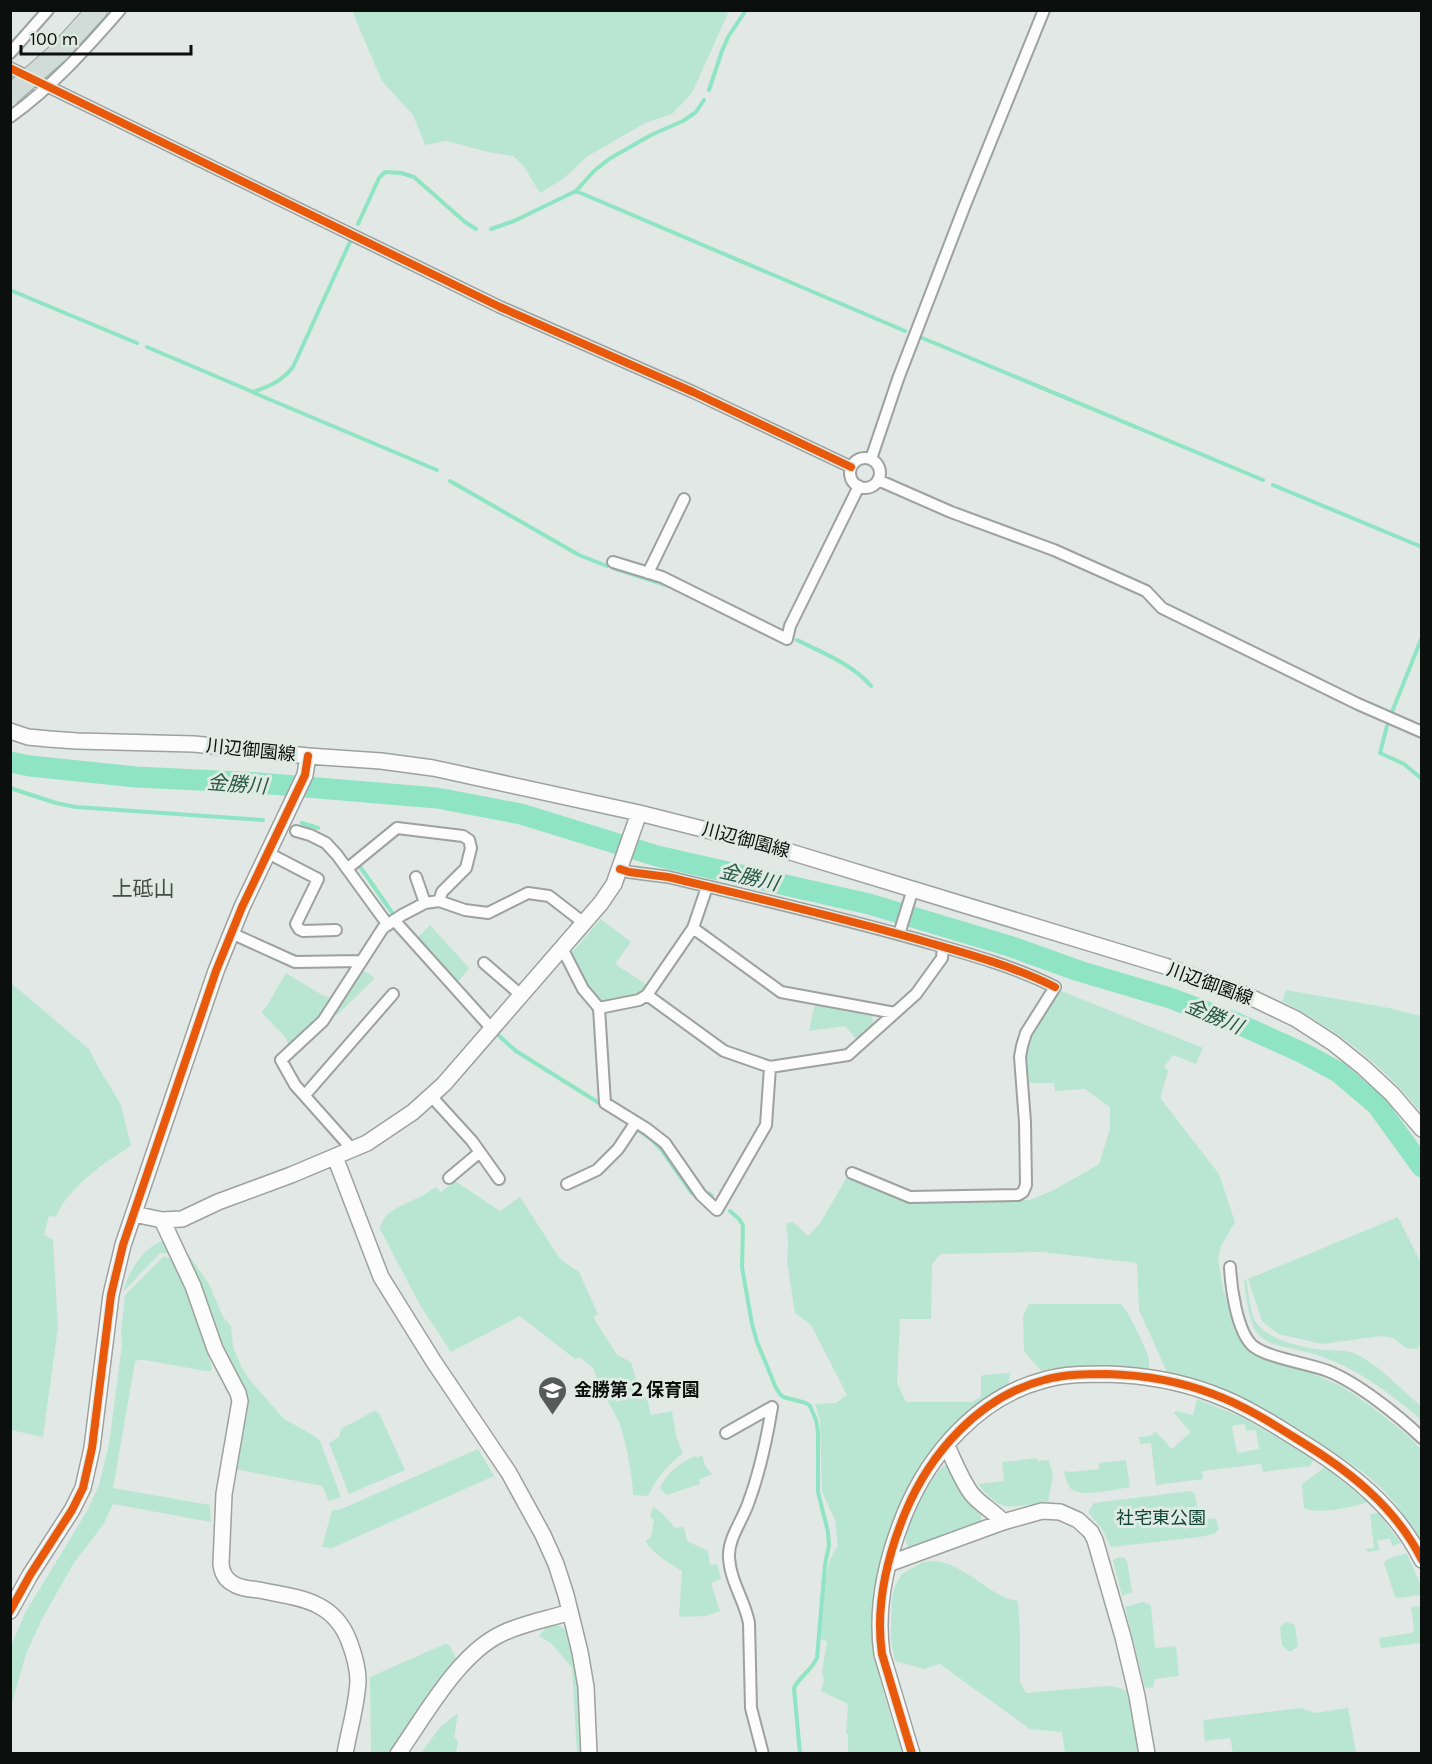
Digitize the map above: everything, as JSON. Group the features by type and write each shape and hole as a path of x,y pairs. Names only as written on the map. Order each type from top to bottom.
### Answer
{"highway":[{"path":"10,95 59,52 97,10"}],"street":[{"path":"10,53 48,10"},
{"path":"10,117 34,100 79,57 120,10"},
{"path":"871,459 898,379 1044,10"},
{"path":"10,68 500,307 693,392 850,467"},
{"path":"861,458 871,459 878,467 878,480 870,486 859,486 850,478 850,467 861,458"},
{"path":"878,480 951,512 1054,550 1146,591 1162,608 1358,704 1422,732"},
{"path":"613,562 662,577 787,639 790,626 859,486"},
{"path":"648,573 684,499"},
{"name":"川辺御園線","path":"10,731 28,737 49,739 194,744 308,759 381,761 433,768 639,813 774,847 912,891 1165,966 1246,995 1296,1019 1333,1043 1392,1094 1422,1129"},
{"path":"10,1611 83,1488 92,1448 111,1294 123,1245 216,971 231,933 305,775 308,759"},
{"path":"134,1215 162,1220 182,1219 218,1202 367,1143 404,1119 444,1084 584,923 614,884 639,813"},
{"path":"348,868 397,828 463,836 469,840 471,848 466,868 442,892 439,902"},
{"path":"296,831 326,843 391,922 492,1029"},
{"path":"268,854 318,879 296,924 299,929 336,930"},
{"path":"621,866 629,872 668,878 899,931 1030,975 1054,987 1026,1033 1020,1058 1025,1122 1026,1185 1023,1192 1018,1195 910,1197 852,1173"},
{"path":"416,878 425,903"},
{"path":"599,1008 639,1000 646,995 693,928 707,887"},
{"path":"899,931 912,891"},
{"path":"352,1149 295,1085 281,1060 323,1021 383,928 425,903 439,902 465,910 488,913 528,893 549,896 584,923"},
{"path":"693,928 781,992 894,1013"},
{"path":"231,933 295,962 361,961"},
{"path":"646,995 724,1051 770,1067 848,1055 921,988 942,958 944,947"},
{"path":"562,948 583,989 599,1008 605,1103 665,1143 700,1195 717,1210 766,1125 770,1067"},
{"path":"484,963 521,995"},
{"path":"305,1095 393,994"},
{"path":"431,1096 472,1141 499,1179"},
{"path":"567,1184 597,1170 618,1149 636,1122"},
{"path":"449,1178 480,1152"},
{"path":"335,1157 381,1276 396,1303 524,1498 556,1564 580,1652 586,1687 589,1754"},
{"path":"162,1220 193,1286 209,1335 240,1401 224,1494 222,1572 237,1586 318,1604 339,1622 354,1654 358,1682 345,1754"},
{"path":"1230,1267 1241,1326 1252,1345 1270,1354 1329,1371 1406,1423 1422,1438"},
{"path":"912,1754 882,1654 880,1638 882,1600 888,1563 899,1529 926,1471 974,1417 1011,1392 1043,1380 1070,1375 1132,1375 1173,1382 1214,1395 1248,1410 1337,1465 1380,1502 1405,1532 1422,1560"},
{"path":"726,1433 772,1407 749,1502 729,1550 732,1576 747,1612 749,1623 751,1708 762,1754"},
{"path":"946,1446 970,1491 978,1501 1003,1522"},
{"path":"888,1563 1003,1522 1042,1511 1060,1512 1078,1520 1091,1532 1095,1540 1137,1696 1147,1754"},
{"path":"398,1754 452,1677 474,1651 503,1633 570,1612"}],"green space":[{"path":"352,11 729,11 692,93 672,114 645,123 588,156 563,179 540,193 523,165 513,156 446,141 425,145 413,115 382,81"},
{"path":"601,919 631,942 615,964 647,985 637,994 614,1000 600,999 589,988 576,965 572,952"},
{"path":"430,925 469,968 457,983 417,938"},
{"path":"363,970 375,978 337,1015 334,1013"},
{"path":"286,973 331,998 312,1024 289,1046 286,1038 261,1012"},
{"path":"10,982 89,1049 121,1105 131,1146 78,1186 61,1206 56,1217 49,1216 44,1235 53,1240 58,1327 43,1437 11,1430"},
{"path":"1059,990 1203,1048 1196,1064 1173,1055 1164,1067 1168,1071 1161,1099 1219,1174 1235,1222 1221,1246 1218,1258 1223,1289 1239,1339 1254,1354 1302,1369 1341,1386 1372,1407 1421,1449 1421,1538 1383,1490 1340,1456 1249,1402 1210,1386 1168,1374 1139,1310 1137,1263 1042,1252 940,1254 932,1265 931,1319 900,1319 897,1383 906,1402 972,1402 981,1397 981,1377 983,1375 1010,1373 1008,1386 983,1401 942,1438 925,1460 899,1508 879,1572 873,1602 872,1623 878,1671 903,1753 848,1753 846,1733 848,1704 821,1691 827,1641 821,1640 824,1590 828,1565 838,1546 835,1520 822,1492 820,1420 815,1404 836,1403 847,1395 811,1325 795,1313 787,1261 786,1223 793,1222 808,1236 820,1223 847,1177 912,1203 1030,1200 1056,1189 1099,1164 1110,1129 1110,1107 1085,1089 1055,1091 1054,1083 1029,1083 1025,1051 1038,1023"},
{"path":"1286,990 1389,1008 1421,1016 1421,1113 1391,1079 1358,1050 1340,1036 1282,1001"},
{"path":"815,1003 871,1014 874,1025 857,1040 845,1026 809,1031"},
{"path":"455,1181 500,1211 520,1197 558,1256 579,1272 598,1314 593,1317 617,1355 631,1362 639,1389 647,1399 651,1415 672,1411 676,1436 683,1453 663,1472 648,1496 633,1495 621,1427 601,1389 594,1369 579,1357 575,1359 520,1316 451,1352 420,1305 380,1229 385,1217 393,1210 436,1187 441,1192"},
{"path":"1398,1217 1421,1263 1421,1344 1417,1349 1406,1348 1393,1338 1381,1336 1322,1344 1278,1334 1262,1321 1248,1279"},
{"path":"177,1238 209,1284 223,1317 231,1326 233,1347 242,1368 284,1419 320,1441 341,1497 329,1501 322,1486 235,1469 235,1377"},
{"path":"162,1241 171,1254 158,1255 123,1292 137,1262 148,1250"},
{"path":"164,1256 174,1260 187,1286 212,1368 211,1371 206,1371 144,1360 135,1362 113,1488 210,1505 211,1522 113,1504 103,1525 73,1564 41,1621 26,1654 11,1706 10,1648 25,1613 87,1511 99,1485 109,1444 122,1345 125,1295"},
{"path":"1246,1278 1250,1305 1254,1319 1259,1326 1275,1338 1285,1342 1315,1349 1348,1351 1365,1359 1421,1406 1421,1420 1389,1394 1341,1364 1321,1356 1270,1343 1261,1337 1250,1317 1244,1282"},
{"path":"1029,1304 1121,1304 1145,1347 1149,1369 1095,1366 1042,1372 1024,1351 1023,1316"},
{"path":"1197,1399 1244,1418 1314,1459 1310,1466 1263,1472 1261,1464 1202,1471 1203,1479 1156,1485 1151,1443 1140,1444 1139,1437 1151,1436 1155,1431 1172,1449 1191,1432 1174,1413 1176,1411 1193,1415","holes":["1245,1424 1246,1431 1256,1430 1259,1449 1237,1453 1232,1427"]},
{"path":"374,1411 379,1413 405,1470 349,1494 329,1443 339,1437 341,1429"},
{"path":"478,1449 494,1476 332,1548 322,1547 332,1510 339,1510"},
{"path":"702,1455 705,1465 712,1474 699,1480 700,1484 666,1495 660,1488 670,1473 689,1459"},
{"path":"1037,1458 1038,1461 1049,1460 1053,1476 1048,1502 1017,1506 1002,1505 978,1484 1004,1481 1002,1462"},
{"path":"1126,1460 1130,1487 1083,1493 1071,1489 1066,1481 1064,1471 1099,1469 1099,1463"},
{"path":"944,1466 951,1466 964,1492 981,1514 981,1522 978,1525 908,1548 907,1531 915,1511 933,1479"},
{"path":"1325,1467 1368,1502 1345,1508 1317,1511 1304,1508 1302,1484"},
{"name":"社宅東公園","path":"1191,1491 1195,1494 1198,1513 1204,1518 1216,1519 1219,1529 1214,1534 1111,1547 1102,1529 1089,1513 1094,1503"},
{"path":"653,1507 662,1513 675,1528 684,1527 687,1541 708,1551 710,1565 717,1564 721,1579 711,1583 720,1611 706,1616 679,1617 682,1571 657,1554 645,1541 651,1537 654,1520 650,1516"},
{"path":"1378,1513 1401,1543 1392,1546 1390,1538 1377,1541 1380,1550 1368,1552 1365,1549 1374,1548 1370,1514"},
{"path":"1407,1554 1421,1586 1421,1595 1395,1597 1384,1563 1388,1559"},
{"path":"1121,1557 1127,1561 1132,1592 1122,1596 1113,1560"},
{"path":"937,1561 959,1569 1008,1599 1018,1601 1020,1682 1026,1693 1106,1686 1130,1692 1140,1753 1065,1753 1062,1732 1030,1729 940,1664 924,1669 895,1661 891,1640 891,1620 895,1586 902,1574 923,1562"},
{"path":"1143,1602 1151,1607 1155,1648 1176,1646 1179,1676 1154,1679 1154,1687 1145,1688 1125,1607"},
{"path":"1421,1606 1421,1643 1381,1648 1379,1638 1412,1633 1414,1630 1411,1607"},
{"path":"1286,1622 1295,1625 1298,1646 1292,1651 1288,1651 1282,1645 1280,1627"},
{"path":"555,1624 563,1628 570,1637 580,1699 582,1753 577,1753 572,1668 551,1643 539,1636 548,1625"},
{"path":"445,1644 449,1645 456,1658 455,1661 389,1753 371,1753 370,1677"},
{"path":"1301,1708 1315,1713 1348,1708 1356,1753 1233,1753 1230,1738 1205,1741 1203,1720"},
{"path":"458,1713 454,1738 458,1740 456,1753 421,1753 441,1726"}],"waterway":[{"path":"709,90 728,37 746,10"},
{"path":"491,229 514,221 576,191 594,171 609,159 651,135 683,121 696,112 704,100"},
{"path":"358,224 379,178 385,172 414,177 476,229"},
{"path":"576,191 905,331"},
{"path":"147,347 253,392 270,385 293,367 350,242"},
{"path":"10,290 137,343"},
{"path":"920,337 1263,480"},
{"path":"253,392 437,470"},
{"path":"450,481 579,555 607,566"},
{"path":"1273,485 1422,547"},
{"path":"613,568 672,587"},
{"path":"1392,712 1422,637"},
{"path":"797,640 846,665 871,686"},
{"path":"1387,726 1380,753 1404,764 1422,779"},
{"name":"金勝川","path":"10,762 136,777 259,783 437,798 521,814 657,856 869,904 1170,998 1234,1022 1303,1053 1338,1072 1377,1105 1422,1167"},
{"path":"10,788 76,807 263,820"},
{"path":"302,823 318,828"},
{"path":"361,868 393,914"},
{"path":"497,1034 516,1051 599,1103"},
{"path":"637,1129 661,1149 692,1193"},
{"path":"708,1193 712,1196"},
{"path":"730,1211 743,1225 742,1267 757,1342 780,1394 810,1406 818,1432 818,1492 829,1545 825,1565 817,1658 794,1688 800,1754"}],"cycle path":[{"path":"10,68 500,307 693,392 851,467"},
{"path":"10,1611 83,1488 92,1448 111,1295 123,1245 216,971 242,907 305,775 308,756"},
{"path":"620,869 668,877 898,934 993,962 1055,987"},
{"path":"912,1754 882,1654 880,1636 881,1600 893,1547 915,1491 943,1449 978,1414 1020,1388 1068,1375 1120,1375 1174,1382 1224,1398 1277,1426 1352,1477 1384,1506 1411,1541 1422,1560"}],"place":[{"name":"金勝第２保育園","path":"553,1416"}],"district":[{"name":"上砥山","path":"143,889"}]}
